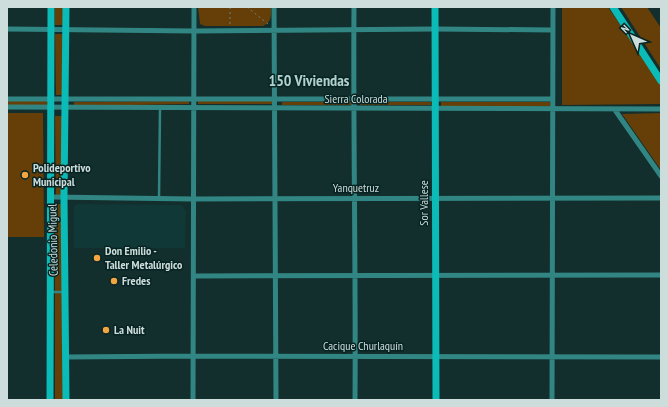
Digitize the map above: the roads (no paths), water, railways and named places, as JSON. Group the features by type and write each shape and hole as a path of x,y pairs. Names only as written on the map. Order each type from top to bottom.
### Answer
{"street":[{"name":"Celedonio Miguel","path":"50,400 51,7"},
{"name":"Celedonio Miguel","path":"66,7 64,197 66,400"},
{"path":"193,400 194,7"},
{"path":"274,7 276,400"},
{"path":"354,7 355,400"},
{"name":"Sor Vallese","path":"435,7 436,400"},
{"path":"552,400 553,7"},
{"path":"613,7 661,81"},
{"path":"7,29 552,30"},
{"name":"Sierra Colorada","path":"7,99 552,99"},
{"name":"Sierra Colorada","path":"7,108 661,109"},
{"path":"615,110 661,176"},
{"name":"Yanquetruz","path":"51,198 661,198"},
{"path":"194,276 661,275"},
{"name":"Cacique Churlaquín","path":"66,357 661,357"}],"lane":[{"path":"159,198 160,108"},
{"path":"51,292 65,292"}],"place":[{"name":"Polideportivo Municipal","path":"25,175"},
{"name":"Don Emilio - Taller Metalúrgico","path":"97,258"},
{"name":"Fredes","path":"114,281"},
{"name":"La Nuit","path":"106,330"}],"district":[{"name":"150 Viviendas","path":"309,80"}]}
